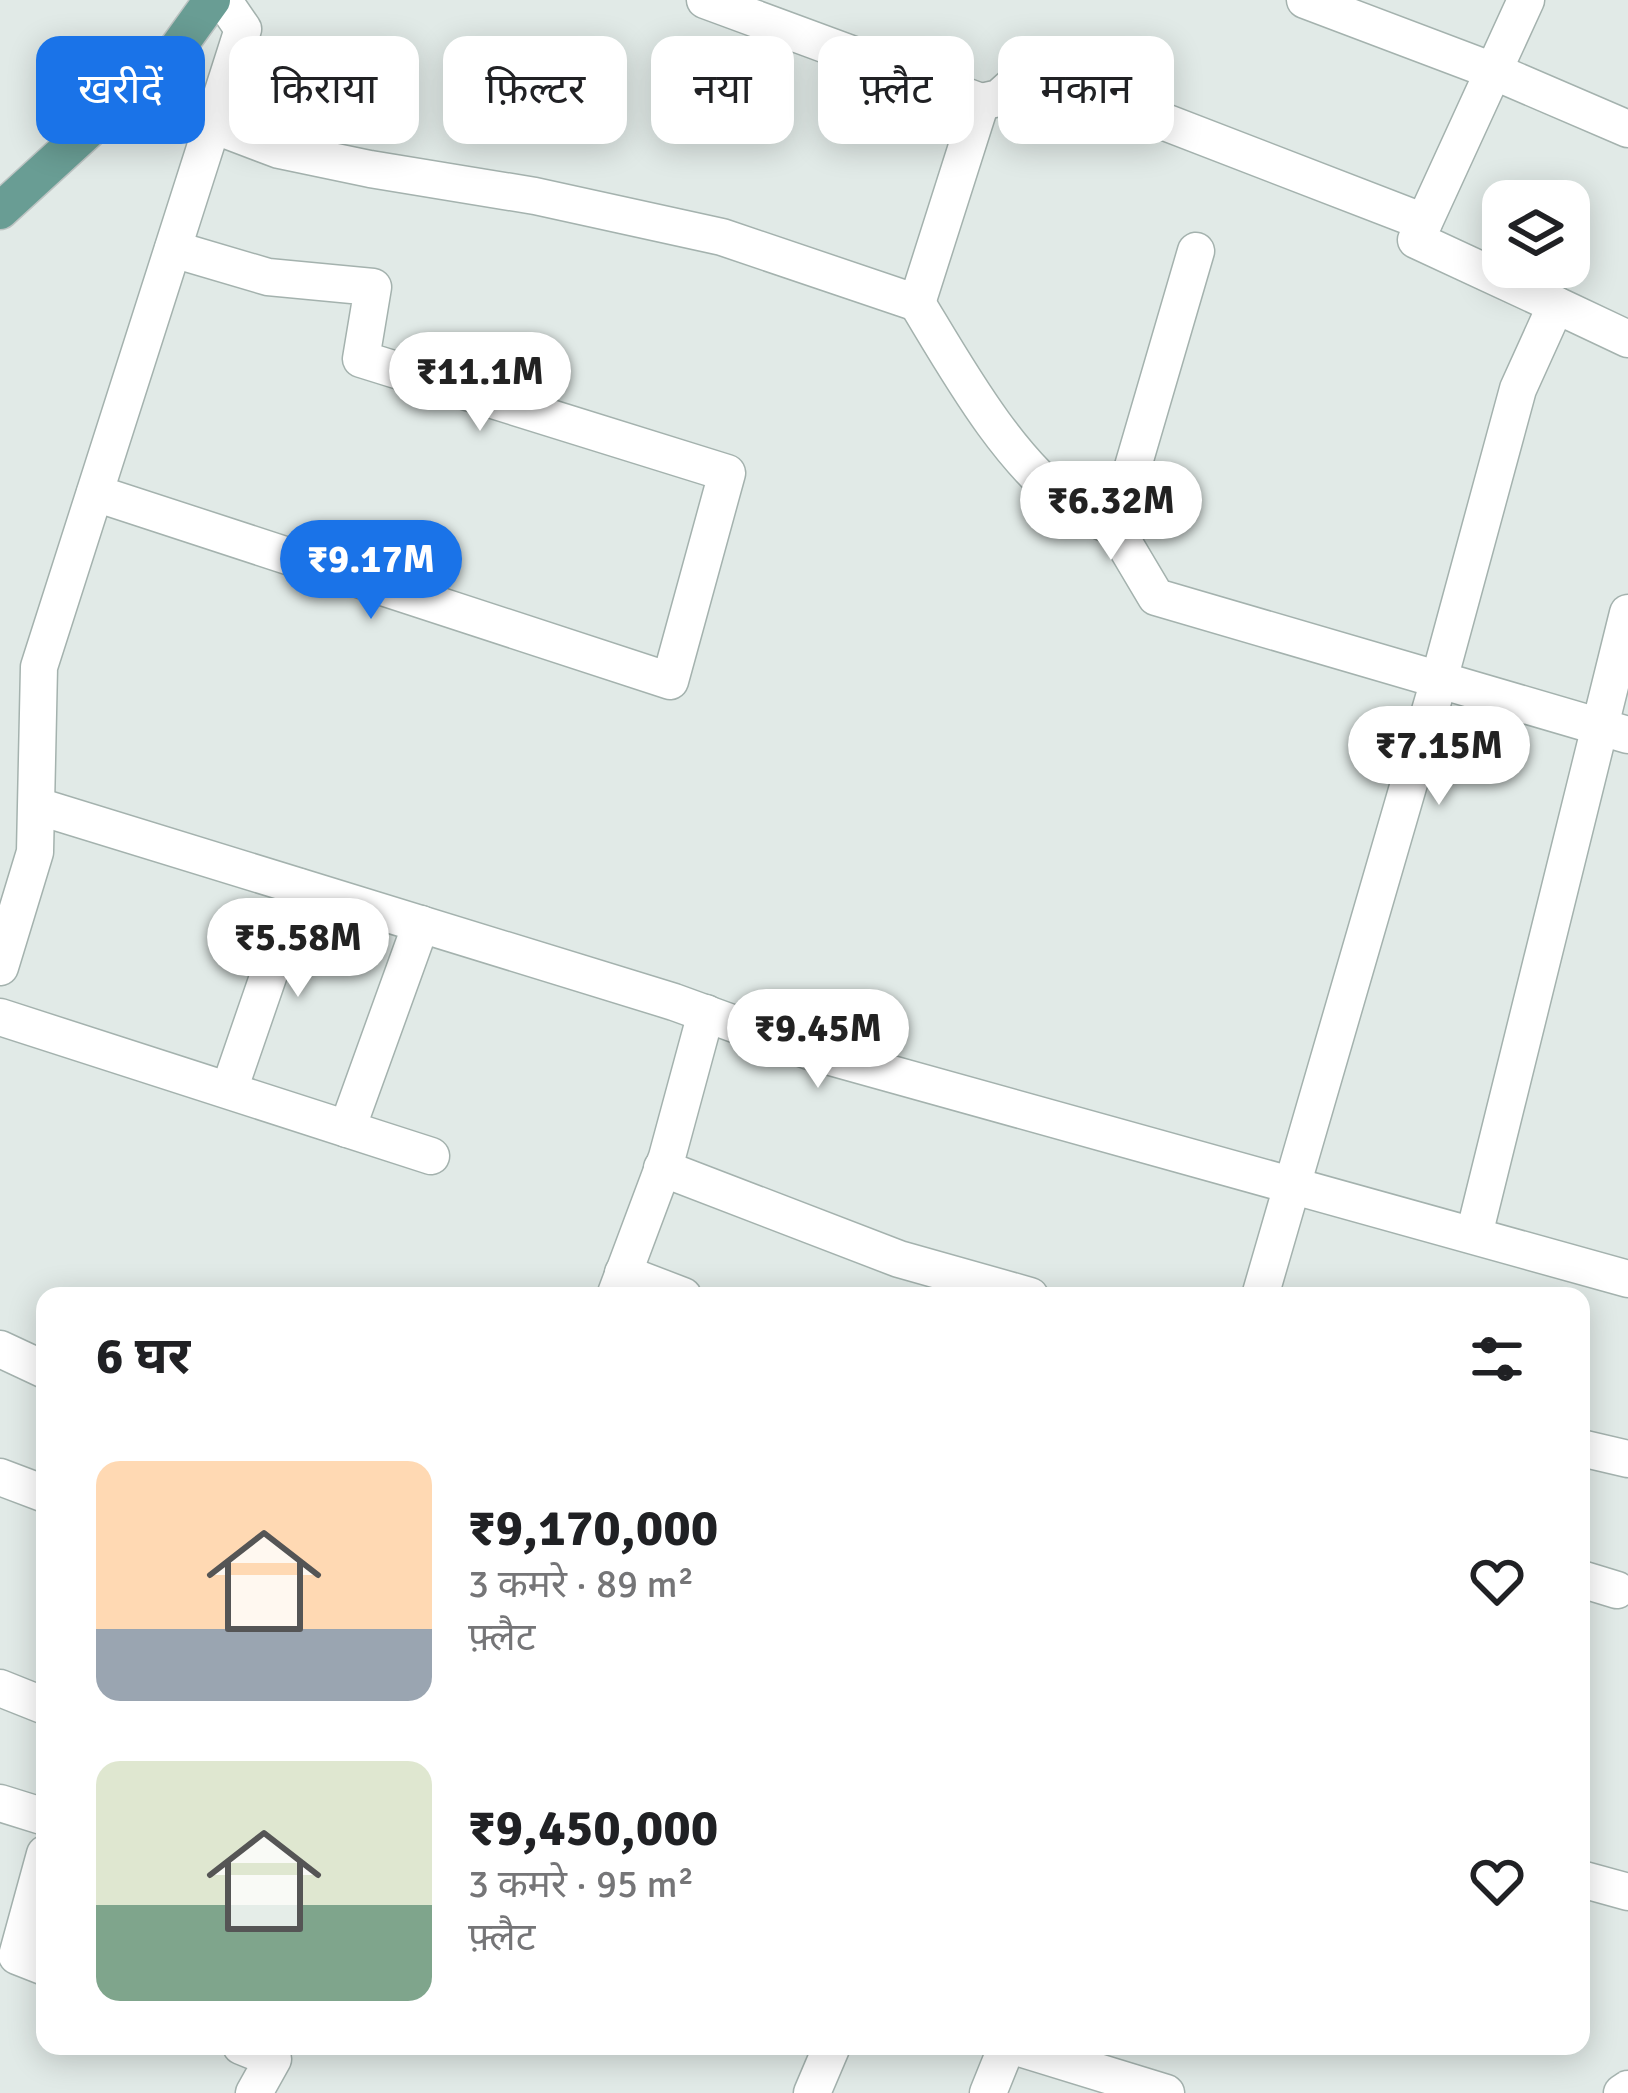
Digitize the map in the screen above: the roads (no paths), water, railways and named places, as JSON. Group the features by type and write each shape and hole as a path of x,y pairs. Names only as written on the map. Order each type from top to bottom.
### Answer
{"main road":[{"path":"0,211 176,50 212,0"}],"street":[{"path":"0,967 35,852 39,668 243,29 223,0"},
{"path":"705,0 981,102 999,98 1030,70 1424,223"},
{"path":"1305,0 1493,71 1628,129"},
{"path":"1526,0 1416,240 1628,339"},
{"path":"916,303 981,102"},
{"path":"213,125 279,150 535,196 722,237 916,303 967,386 1020,458 1071,506 1115,528 1156,598 1615,731"},
{"path":"95,494 670,681 727,473 361,358 373,287 268,277 173,249"},
{"path":"1115,528 1196,251"},
{"path":"1263,1287 1439,680 1518,389 1556,305"},
{"path":"1474,1235 1615,731 1628,613"},
{"path":"37,806 706,1013 809,1052 1628,1279"},
{"path":"230,1090 299,887"},
{"path":"347,1129 421,924"},
{"path":"619,1284 662,1168 706,1013"},
{"path":"0,1017 431,1156"},
{"path":"662,1168 899,1259 998,1287"},
{"path":"0,1349 36,1366"},
{"path":"1590,1450 1628,1459"},
{"path":"0,1477 36,1491"},
{"path":"1590,1583 1617,1591"},
{"path":"0,1688 36,1702"},
{"path":"0,1802 36,1814"},
{"path":"1590,1881 1628,1892"},
{"path":"21,1958 36,1893"},
{"path":"254,2093 273,2059 263,2055"},
{"path":"812,2093 828,2055"},
{"path":"988,2093 1006,2055"},
{"path":"1040,2055 1166,2093"}]}
